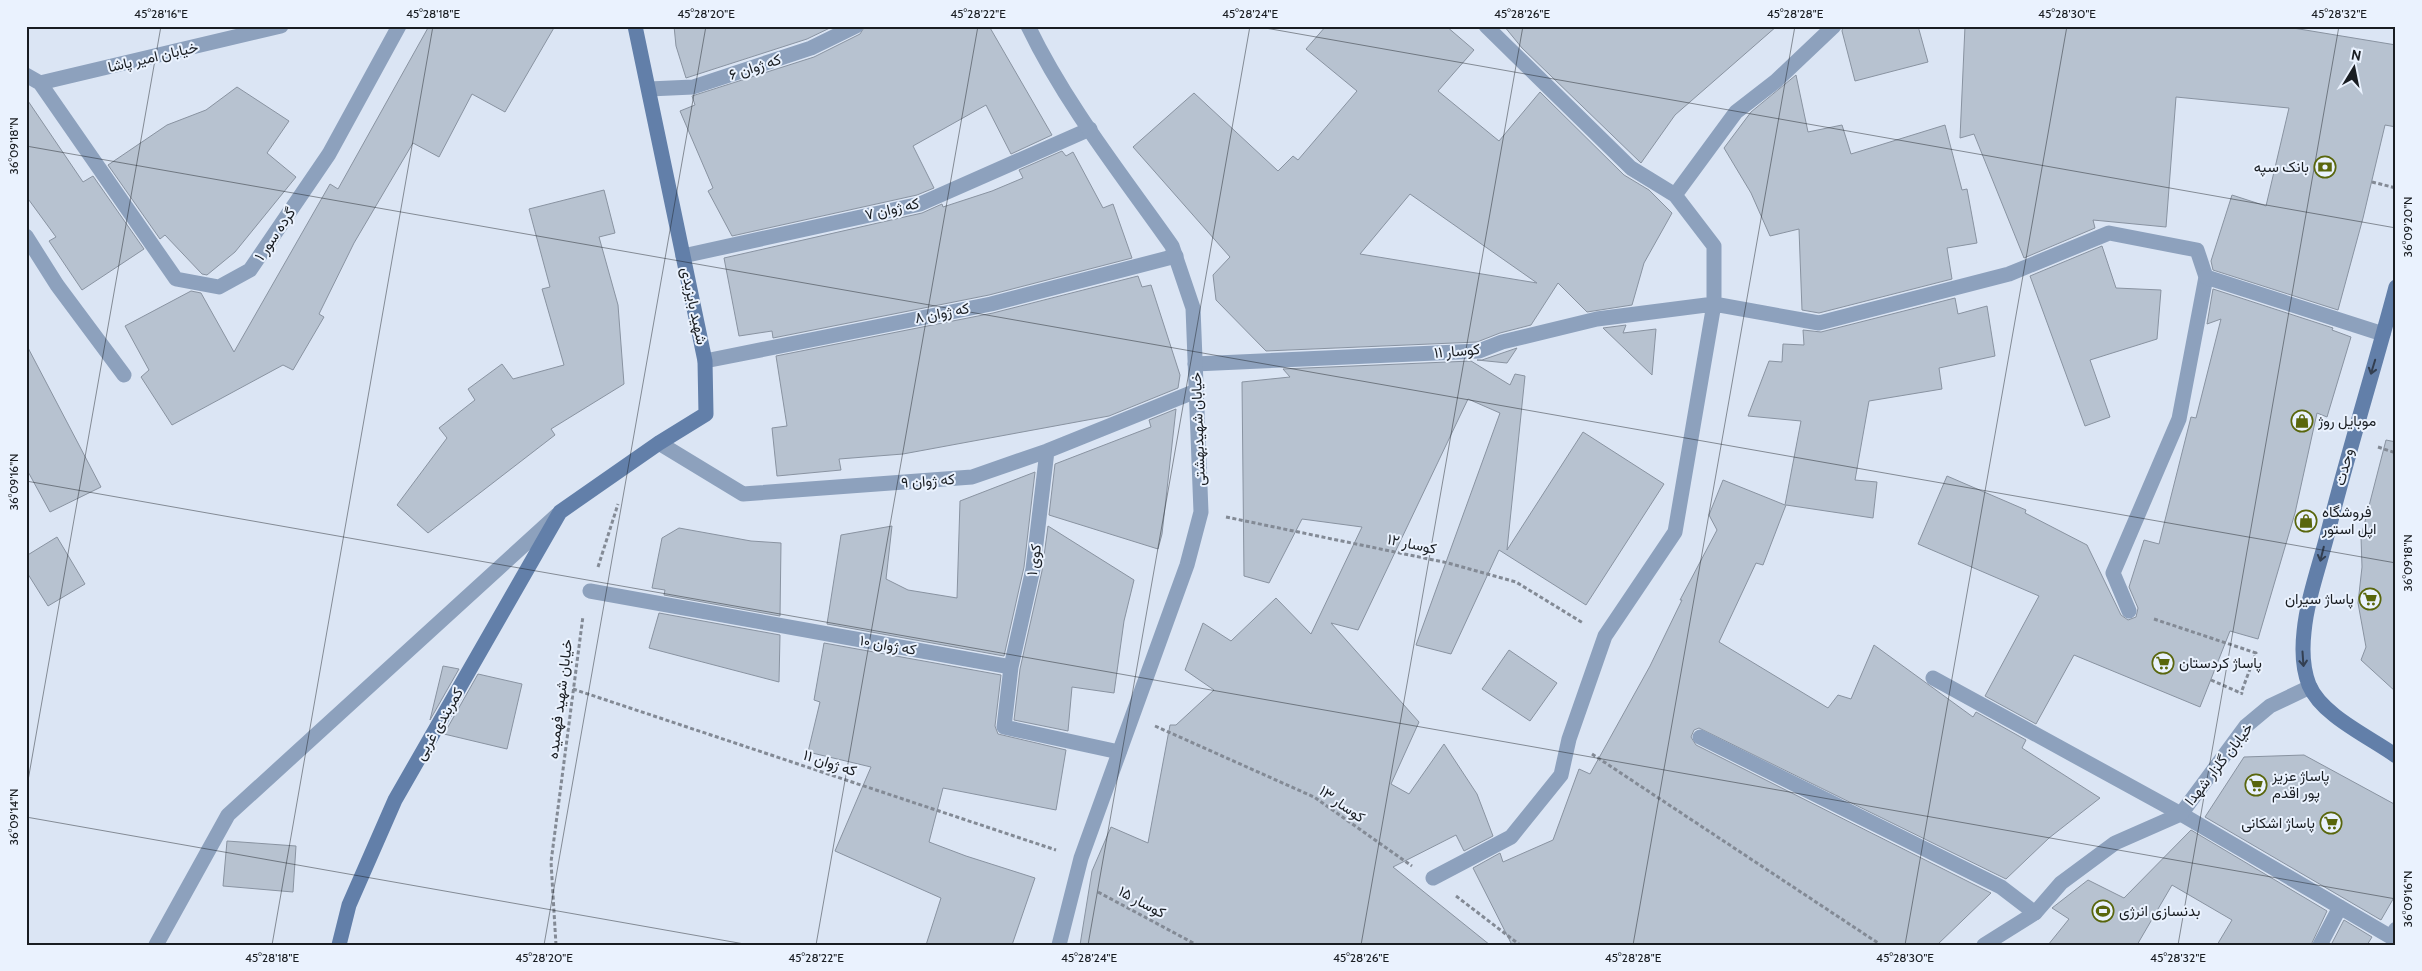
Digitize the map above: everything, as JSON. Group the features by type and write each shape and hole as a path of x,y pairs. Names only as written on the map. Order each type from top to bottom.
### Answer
{"street":[{"name":"خیابان امیر پاشا","path":"40,83 282,26"},
{"name":"گرده سور ۱","path":"40,83 176,279 219,287 250,270 329,154 399,26"},
{"name":"شهید بایزیدی","path":"560,512 659,443 706,414 706,361 650,89 635,26"},
{"name":"که ژوان ۶","path":"650,89 693,87 811,48 856,26"},
{"name":"خیابان شهیدبهشتی","path":"1028,26 1043,56 1090,129 1172,246 1176,256 1193,308 1201,512 1187,565 1080,858 1059,945"},
{"path":"1433,878 1511,837 1561,774 1568,739 1605,636 1675,532 1714,304 1714,246 1675,194 1632,168 1486,26"},
{"path":"1675,194 1736,112 1776,81 1834,26"},
{"path":"26,75 40,83"},
{"name":"که ژوان ۷","path":"683,256 920,204 1090,129"},
{"name":"کوسار ۱۱","path":"1195,364 1479,351 1502,342 1597,318 1714,304 1819,323 2009,274 2109,233 2197,250 2206,277"},
{"path":"26,236 57,285 124,375"},
{"name":"که ژوان ۸","path":"706,361 991,304 1176,256"},
{"path":"2129,611 2113,573 2179,419 2206,277 2384,334"},
{"name":"وحدت","path":"2396,287 2384,334 2351,439 2308,611 2302,653 2304,669 2310,686 2323,705 2357,731 2396,756"},
{"name":"که ژوان ۹","path":"659,443 743,494 972,477 1047,451 1196,391"},
{"name":"کوی ۱","path":"1011,667 1033,569 1047,451"},
{"path":"156,945 228,815 560,512"},
{"name":"کمربندی غربی","path":"339,945 349,905 395,800 560,512"},
{"name":"که ژوان ۱۰","path":"590,591 1011,667"},
{"path":"1011,667 1004,726 1119,752"},
{"path":"1933,678 2181,814 2340,907 2394,935"},
{"name":"خیابان گلزار شهدا","path":"1984,945 2035,913 2061,883 2115,843 2181,814 2246,726 2270,706 2310,686"},
{"path":"1700,738 2001,887 2035,913"},
{"path":"2320,945 2340,907"}],"path":[{"path":"2372,182 2396,188"},
{"name":"خیابان شهید فهمیده","path":"556,945 551,862 581,622 632,463"},
{"name":"کوسار ۱۲","path":"1201,512 1448,563 1516,582 1605,636"},
{"path":"2129,611 2256,653 2241,693"},
{"name":"که ژوان ۱۱","path":"573,688 1080,858"},
{"name":"کوسار ۱۳","path":"1132,715 1314,797 1393,854 1433,878 1520,945"},
{"path":"1568,739 1881,945"},
{"name":"کوسار ۱۵","path":"1076,879 1197,945"}],"building":[{"path":"429,26 555,26 505,112 472,94 439,157 413,143 354,243 319,314 324,317 293,370 283,365 172,425 141,377 149,370 125,326 191,291 201,293 234,352 330,184 338,189"},
{"path":"674,26 834,26 807,39 686,78 676,46"},
{"path":"865,26 989,26 1052,135 1011,154 986,105 913,146 934,188 917,195 732,236 708,191 713,188 680,111 695,105 692,96 814,57 860,34"},
{"path":"1326,26 1446,26 1474,50 1438,91 1499,141 1540,92 1624,175 1649,190 1672,213 1644,263 1632,305 1587,312 1558,283 1531,325 1500,333 1477,342 1266,351 1216,300 1213,275 1230,257 1133,147 1194,93 1278,171 1293,156 1298,160 1357,91 1306,49","holes":["1410,194 1537,283 1360,254"]},
{"path":"1504,26 1777,26 1675,115 1641,163 1522,48"},
{"path":"1843,26 1918,26 1928,62 1855,81 1842,31"},
{"path":"1965,26 2281,26 2396,45 2396,127 2385,125 2363,218 2338,310 2213,270 2211,261 2232,195 2266,206 2289,108 2176,97 2166,227 2093,220 2095,228 2024,258 1974,134 1960,138"},
{"path":"1796,75 1808,132 1842,125 1851,154 1945,125 1962,190 1967,189 1977,243 1947,248 1952,279 1819,313 1802,310 1799,229 1770,236 1751,193 1724,148 1751,112"},
{"path":"237,87 289,121 267,153 296,177 235,252 207,275 202,274 165,235 160,239 108,165 167,125 206,110"},
{"path":"26,98 83,182 93,176 144,249 82,290 49,241 56,237 26,196"},
{"path":"1062,151 1066,156 1073,152 1103,208 1113,204 1132,258 989,295 773,338 772,331 739,336 724,258 922,213 942,204 943,207 992,191 1023,178 1019,170"},
{"path":"604,190 615,233 599,237 618,305 624,384 551,429 555,435 428,533 397,505 447,438 439,428 475,400 468,389 502,364 513,379 564,365 542,289 550,287 529,209"},
{"path":"2102,246 2116,288 2161,290 2157,339 2090,360 2110,417 2085,426 2030,276"},
{"path":"1138,276 1142,287 1151,285 1180,375 1178,388 1109,416 903,454 839,459 841,470 777,476 772,428 787,426 776,356 993,313"},
{"path":"2213,289 2333,328 2332,330 2351,337 2327,417 2317,413 2295,513 2258,639 2230,631 2200,707 2074,655 2036,724 1985,696 2039,596 1918,544 1947,476 2026,510 2025,513 2087,545 2121,615 2128,620 2136,617 2138,608 2129,587 2144,540 2159,544 2191,417 2196,418 2221,319 2207,324"},
{"path":"1955,298 1958,314 1987,306 1995,356 1939,368 1942,389 1869,401 1855,480 1877,482 1873,518 1786,505 1763,565 1756,563 1719,642 1828,708 1838,695 1851,699 1874,645 1973,717 1976,712 2026,740 2022,748 2100,798 2049,838 2006,879 1699,728 1694,730 1691,737 1696,745 1991,893 1937,945 1512,945 1473,868 1500,853 1503,862 1553,840 1579,769 1590,774 1650,666 1682,600 1680,600 1717,530 1709,515 1723,480 1785,505 1801,421 1748,416 1769,361 1782,362 1783,344 1804,345 1803,330 1821,332"},
{"path":"1626,325 1623,333 1656,329 1652,375 1603,328"},
{"path":"26,344 101,487 50,512 26,468"},
{"path":"1517,348 1507,363 1477,360 1482,360"},
{"path":"1471,361 1510,385 1515,374 1525,376 1507,550 1583,432 1664,484 1586,605 1499,550 1451,654 1416,645 1500,413 1468,399 1358,630 1331,623 1419,722 1391,784 1409,794 1444,744 1477,794 1493,836 1464,851 1456,835 1393,867 1490,945 1080,945 1092,871 1111,827 1148,843 1170,725 1176,725 1214,690 1185,670 1203,623 1231,641 1276,598 1311,634 1362,527 1302,519 1269,583 1244,576 1242,382 1290,377 1283,369"},
{"path":"1176,409 1162,534 1158,549 1049,515 1055,464 1151,427 1149,420"},
{"path":"2386,440 2396,442 2396,692 2361,660 2366,647 2358,603 2362,567 2361,537"},
{"path":"1035,472 1024,567 1004,656 827,624 841,535 892,526 886,579 908,590 957,598 960,501"},
{"path":"1048,526 1134,580 1124,621 1114,693 1072,687 1068,731 1014,720 1020,669 1042,571"},
{"path":"679,528 751,541 781,543 780,616 664,595 665,590 652,588 662,538"},
{"path":"57,537 85,584 48,606 26,571 26,556"},
{"path":"659,613 780,635 779,682 649,648"},
{"path":"824,643 1001,675 995,726 998,734 1066,750 1056,810 943,788 929,842 1035,878 1012,945 926,945 941,898 835,851 871,767 808,752 820,702 814,700"},
{"path":"1509,650 1557,683 1530,721 1482,689"},
{"path":"443,666 459,669 430,720"},
{"path":"478,674 522,684 507,749 444,734"},
{"name":"پاساژ اشکانی","path":"2304,755 2396,805 2396,894 2381,920 2205,817 2244,757"},
{"path":"2191,830 2327,911 2311,945 2217,945 2232,920 2172,885 2137,945 2048,945 2069,919 2052,908 2088,880 2124,898"},
{"path":"227,841 296,846 293,892 223,886"},
{"path":"2344,920 2372,937 2367,945 2331,945"}],"place":[{"name":"بانک سپه","path":"2325,167"},
{"name":"موبایل روژ","path":"2302,421"},
{"name":"فروشگاه اپل استور","path":"2306,521"},
{"name":"پاساژ سیران","path":"2370,599"},
{"name":"پاساژ کردستان","path":"2163,663"},
{"name":"پاساژ عزیز پور اقدم","path":"2256,785"},
{"name":"پاساژ اشکانی","path":"2331,823"},
{"name":"بدنسازی انرژی","path":"2103,911"}]}
